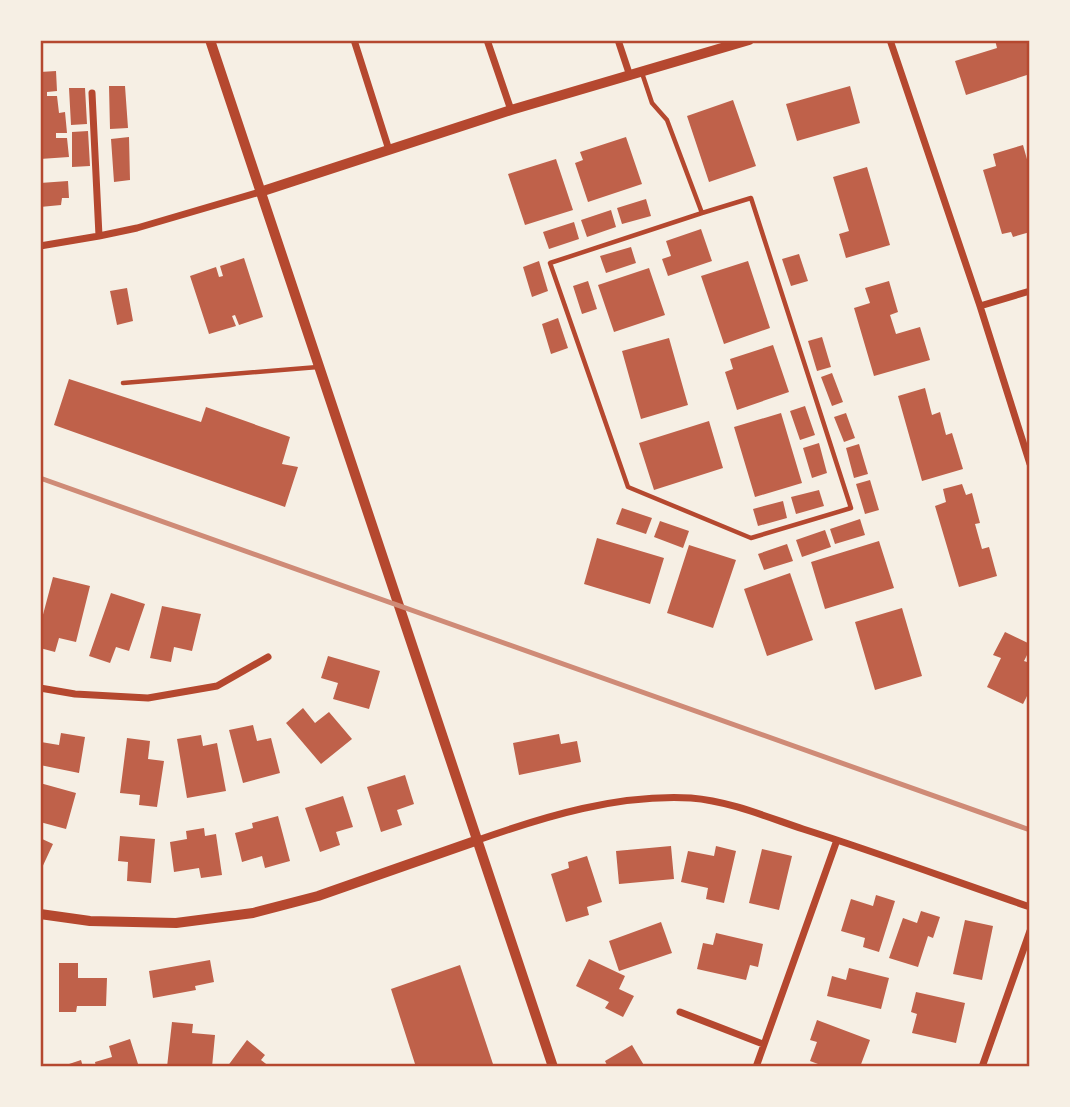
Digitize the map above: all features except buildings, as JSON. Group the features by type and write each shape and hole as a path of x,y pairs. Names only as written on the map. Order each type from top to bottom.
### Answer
{"street":[{"path":"210,40 553,1067"},
{"path":"354,40 389,150"},
{"path":"487,40 511,110"},
{"path":"618,40 636,75"},
{"path":"40,246 137,228 260,192 511,110 749,40"},
{"path":"890,40 1030,464"},
{"path":"92,93 99,236"},
{"path":"980,306 1030,291"},
{"path":"40,688 75,694 148,698 218,686 268,657"},
{"path":"40,914 90,921 176,923 253,913 318,896 511,828 584,807 643,798 692,798 732,805 1030,907"},
{"path":"756,1067 837,840"},
{"path":"982,1067 1030,931"},
{"path":"680,1012 763,1044"}],"lane":[{"path":"636,75 652,103 667,120 702,213"},
{"path":"751,198 851,508 751,538 628,487 550,263 702,213 751,198"},
{"path":"123,383 319,367"}],"railway":[{"path":"40,478 1030,830"}]}
